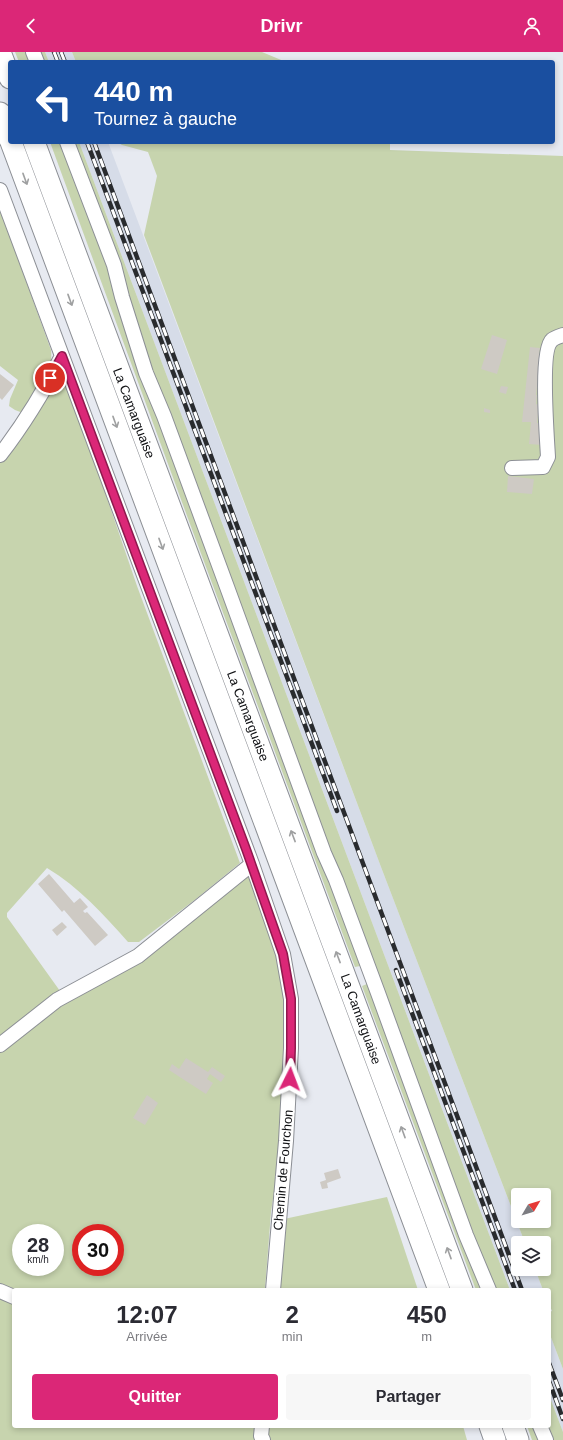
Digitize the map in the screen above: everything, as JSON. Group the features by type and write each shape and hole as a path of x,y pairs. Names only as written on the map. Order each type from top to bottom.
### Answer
{"highway":[{"path":"0,52 8,73"},
{"name":"La Camarguaise","path":"0,113 8,135"},
{"name":"La Camarguaise","path":"11,144 438,1288"},
{"name":"La Camarguaise","path":"35,144 461,1288"},
{"path":"396,1175 431,1288"},
{"path":"477,1428 480,1440"},
{"path":"491,1428 495,1440"},
{"path":"514,1428 518,1440"}],"street":[{"path":"68,144 114,265 122,297 146,372 222,572 324,853 336,880 466,1235 488,1288"},
{"name":"Chemin de Fourchon","path":"0,190 252,864 283,954 291,999 291,1048 286,1141 273,1288"},
{"path":"512,468 542,467 548,457 545,386 547,349 552,340 563,335"},
{"path":"0,455 34,406 62,356"},
{"path":"0,1045 57,1000 138,956 252,864"},
{"path":"0,1291 12,1296"},
{"path":"541,1428 546,1440"}],"shaded area":[{"path":"45,52 72,52 75,60 48,60"},
{"path":"80,144 109,144 381,867 511,1206 511,1228 519,1228 522,1236 511,1236 511,1276 538,1276 542,1288 509,1288"},
{"path":"551,1337 563,1369 563,1432 551,1400"}],"green space":[{"path":"15,52 45,52 48,60 18,60"},
{"path":"72,52 262,52 281,60 75,60"},
{"path":"51,144 80,144 509,1288 475,1288 362,986 367,984 360,966 355,967"},
{"path":"120,144 390,144 390,150 563,156 563,1369 551,1337 551,1288 542,1288 538,1276 551,1276 551,1236 522,1236 519,1228 551,1228 551,1188 511,1188 511,1206 381,867 144,235 157,176 148,152"},
{"path":"0,209 51,350 50,367 47,375 23,413 9,406 10,399 18,380 0,366"},
{"path":"56,376 66,378 137,586 240,863 196,899 139,942 128,942 80,893 47,868 7,913 7,917 60,991 0,1039 0,463 13,446"},
{"path":"247,874 251,874 270,931 286,995 281,1146 271,1212 265,1288 12,1288 12,1289 0,1286 0,1050 58,1007"},
{"path":"387,1197 417,1288 278,1288 284,1219"},
{"path":"0,1296 12,1301 12,1428 256,1428 257,1433 255,1440 0,1440"},
{"path":"551,1400 563,1432 563,1440 532,1440 528,1428 551,1428"},
{"path":"267,1428 464,1428 467,1440 268,1440"}],"building":[{"path":"492,335 507,340 497,374 481,369"},
{"path":"530,347 540,348 539,354 541,354 536,404 539,405 537,423 543,423 542,445 529,444 531,422 522,422"},
{"path":"0,374 14,385 2,400 0,398"},
{"path":"501,386 508,387 506,394 499,392"},
{"path":"484,408 490,410 490,413 484,412"},
{"path":"508,476 534,479 532,494 507,492"},
{"path":"49,874 74,903 80,898 88,907 83,911 85,913 87,912 108,935 95,946 64,910 62,912 38,884"},
{"path":"62,922 67,927 57,936 52,930"},
{"path":"186,1058 208,1072 212,1067 225,1076 221,1082 210,1074 207,1079 213,1083 206,1094 169,1070 172,1064 179,1069"},
{"path":"147,1095 158,1103 145,1125 133,1118"},
{"path":"338,1169 341,1178 327,1183 328,1188 322,1189 320,1182 326,1180 324,1173"}],"railway":[{"path":"54,52 57,60"},
{"path":"61,52 64,60"},
{"path":"88,144 337,811"},
{"path":"95,144 521,1288"},
{"path":"396,970 514,1288"},
{"path":"551,1368 563,1400"},
{"path":"551,1386 563,1419"}],"route":[{"path":"50,378 62,356 246,849 283,954 291,999 290,1079"}]}
